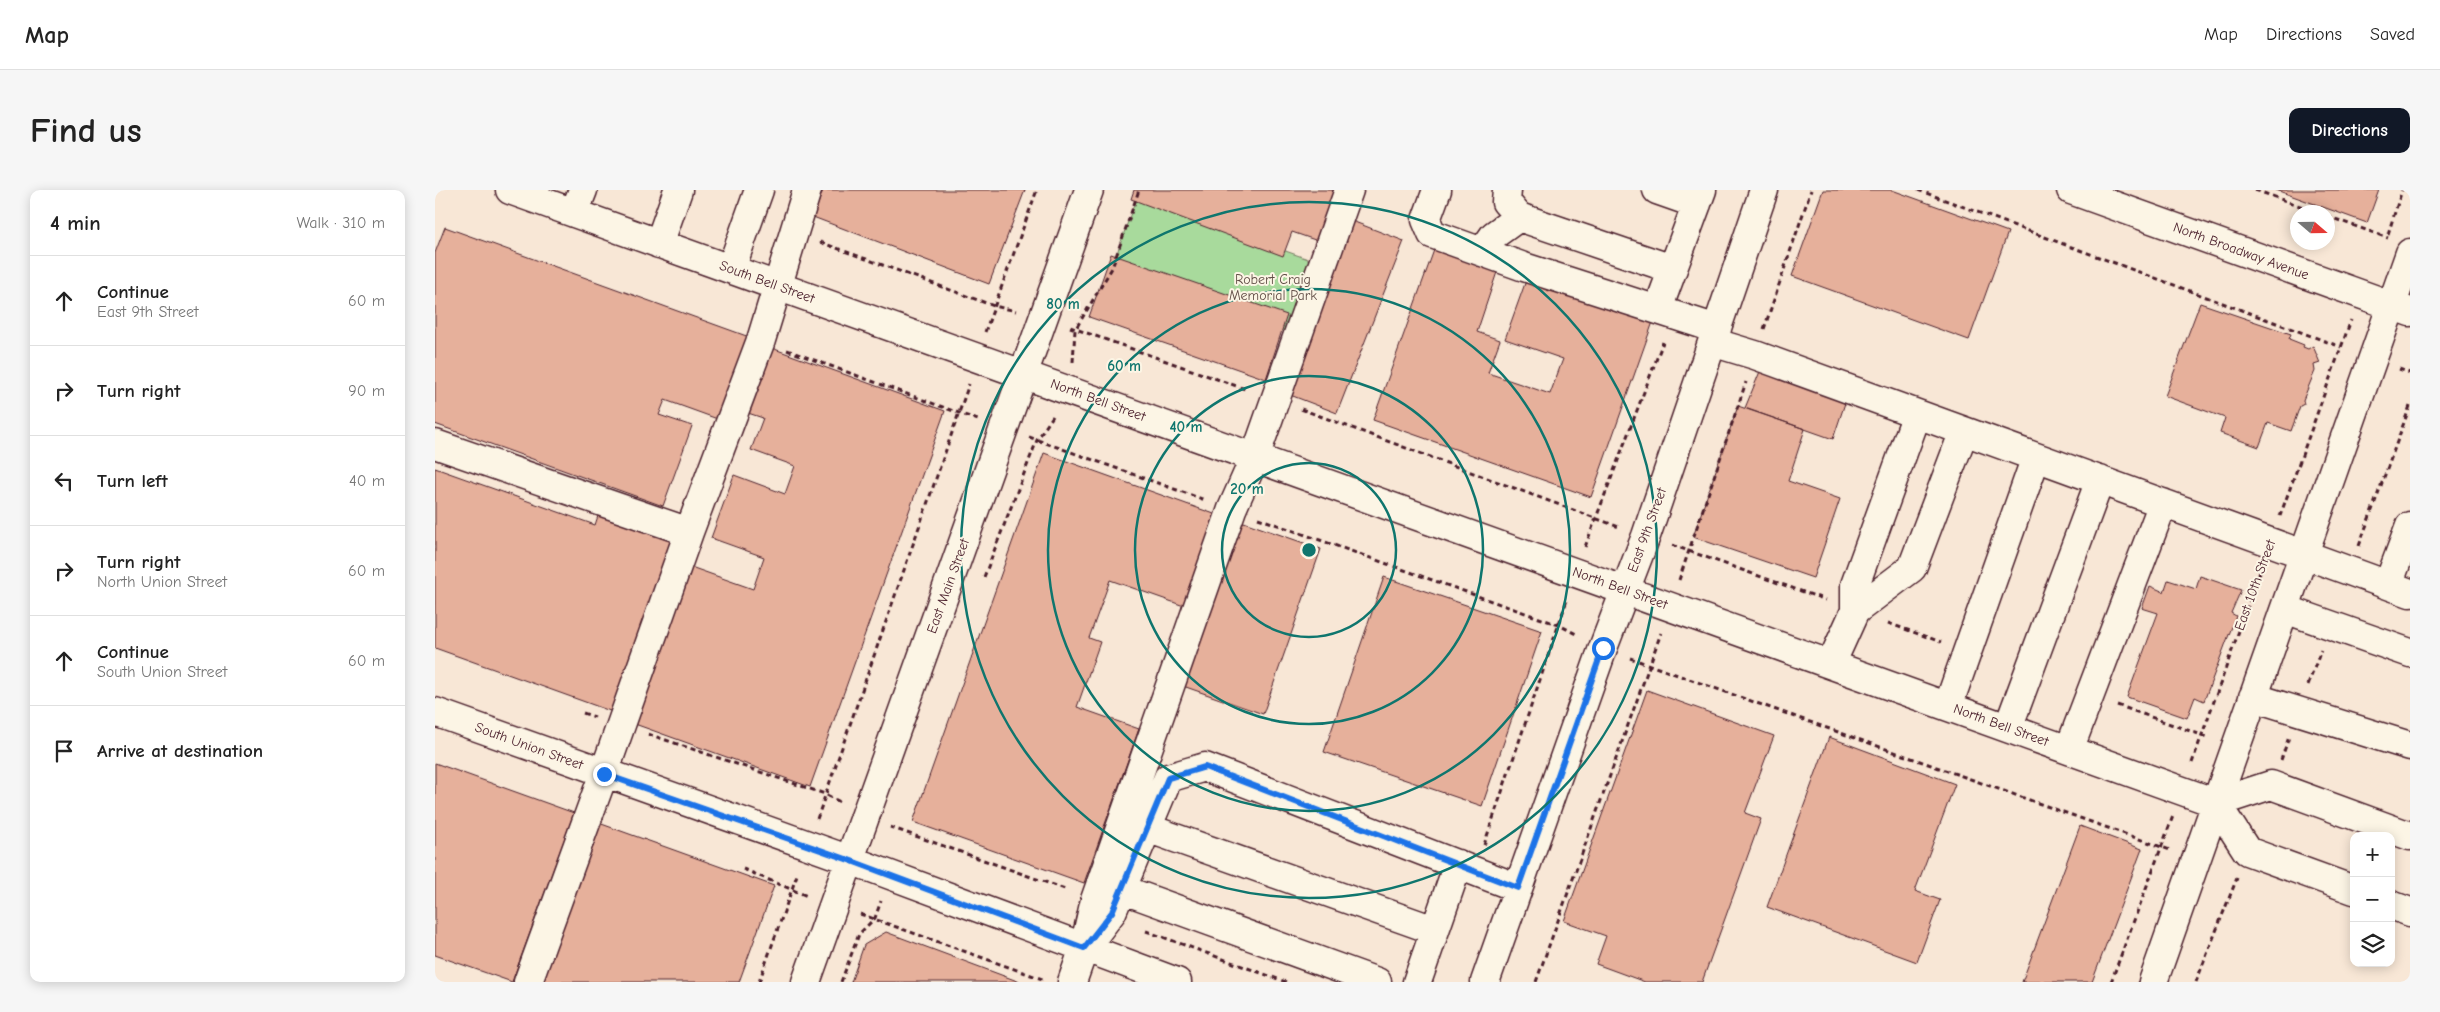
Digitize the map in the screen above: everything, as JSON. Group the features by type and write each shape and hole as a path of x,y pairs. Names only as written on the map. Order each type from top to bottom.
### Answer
{"street":[{"name":"South Bell Street","path":"510,190 578,202 659,244 1023,374"},
{"path":"659,244 679,190"},
{"path":"731,270 759,190"},
{"path":"528,982 689,532 761,340 807,190"},
{"name":"East Main Street","path":"806,982 1089,190"},
{"path":"1109,900 1232,509 1255,456 1349,190"},
{"path":"1437,190 1426,220 1432,234 1482,252 1658,308 1755,355 2399,589 2410,526"},
{"path":"1507,190 1506,202 1519,218 1672,269"},
{"path":"1657,190 1699,197 1658,308"},
{"name":"East 9th Street","path":"1485,982 1603,648 1646,536 1764,190"},
{"name":"North Broadway Avenue","path":"2071,190 2401,308"},
{"path":"1482,252 1494,234 1519,218"},
{"path":"2153,982 2373,359 2401,308 2402,247"},
{"name":"North Bell Street","path":"1023,374 1626,589 2216,803"},
{"path":"1831,664 1855,611 1855,585 1917,414"},
{"path":"1855,611 1912,568 1963,431"},
{"path":"435,444 689,532"},
{"path":"1949,706 2036,457"},
{"path":"2009,728 2100,480"},
{"path":"2069,750 2163,503"},
{"path":"2285,609 2410,652"},
{"path":"2253,697 2410,746"},
{"name":"South Union Street","path":"435,712 808,847 849,860 1177,982"},
{"path":"1072,982 1084,948 1147,828 1168,778 1205,767 1518,888"},
{"path":"2216,803 2271,785 2410,836"},
{"path":"2216,803 2247,851 2350,889"},
{"path":"1147,828 1435,930"},
{"path":"1417,982 1458,864"},
{"path":"1109,900 1377,982"},
{"path":"2395,906 2410,912"}],"path":[{"path":"759,982 959,413 994,306 1037,190"},
{"path":"983,578 1037,440 1071,391 1075,330 1112,268 1139,190"},
{"path":"1917,190 2410,373"},
{"path":"2255,190 2297,205"},
{"path":"2383,246 2402,190"},
{"path":"2335,219 2387,238 2402,247"},
{"path":"814,240 994,306 1044,317 1075,330 1275,400 1646,536 1967,650"},
{"name":"East 10th Street","path":"2111,982 2361,294"},
{"path":"761,340 1003,430 1037,440 1559,625 1603,648 2196,860"},
{"path":"2091,695 2236,748"},
{"path":"583,713 825,794 865,816"},
{"path":"841,982 859,934 875,918 889,876 887,826 1109,900 1151,934 1286,982"},
{"path":"743,869 833,907 875,918 1049,982"},
{"path":"2237,875 2246,878"}],"green space":[{"name":"Robert Craig Memorial Park","path":"1136,198 1325,265 1299,337 1112,268"}],"building":[{"path":"823,190 1025,190 989,284 813,217"},
{"path":"1134,190 1337,190 1318,241 1292,232 1283,256 1131,199"},
{"path":"1823,190 1892,190 2008,232 1969,340 1792,276"},
{"path":"2276,190 2379,190 2367,223 2335,211 2335,205 2317,205"},
{"path":"1352,221 1404,241 1337,413 1285,393"},
{"path":"445,227 752,338 723,421 665,400 659,415 692,426 663,506 435,424 435,253"},
{"path":"1434,250 1497,272 1477,332 1500,340 1488,373 1550,394 1563,359 1505,339 1528,275 1654,319 1591,497 1373,420"},
{"path":"1111,254 1287,315 1266,379 1089,317"},
{"path":"2200,303 2291,334 2289,339 2304,345 2303,347 2308,349 2313,346 2320,363 2314,365 2315,371 2303,400 2304,404 2300,406 2291,431 2268,423 2259,447 2220,433 2225,418 2165,396"},
{"path":"769,347 945,411 810,787 632,723 688,566 753,589 764,557 711,538 734,475 785,494 795,466 751,450 763,418 745,412"},
{"path":"1761,369 1847,397 1833,439 1745,408"},
{"path":"1738,406 1805,429 1788,481 1840,499 1813,578 1693,537"},
{"path":"1044,453 1217,515 1184,606 1110,580 1089,638 1100,642 1077,707 1139,729 1084,883 913,822"},
{"path":"435,468 595,525 599,513 674,540 613,712 435,648"},
{"path":"1241,521 1321,549 1263,714 1183,686"},
{"path":"2200,576 2241,590 2231,613 2236,616 2204,701 2195,697 2187,718 2127,697 2158,613 2142,608 2150,586 2164,592 2168,580 2196,589"},
{"path":"1384,577 1542,631 1482,806 1324,752"},
{"path":"1647,690 1774,736 1745,813 1761,819 1702,982 1645,982 1596,964 1606,936 1564,921"},
{"path":"1829,737 1955,784 1915,891 1940,900 1917,962 1767,907"},
{"path":"435,763 574,813 512,982 435,955"},
{"path":"596,822 774,886 739,982 539,982"},
{"path":"2080,826 2142,849 2092,982 2022,982"},
{"path":"886,932 1020,982 851,982 864,945"}],"route":[{"path":"604,774 849,860 1084,948 1112,912 1168,778 1205,767 1518,888 1603,648"}]}
